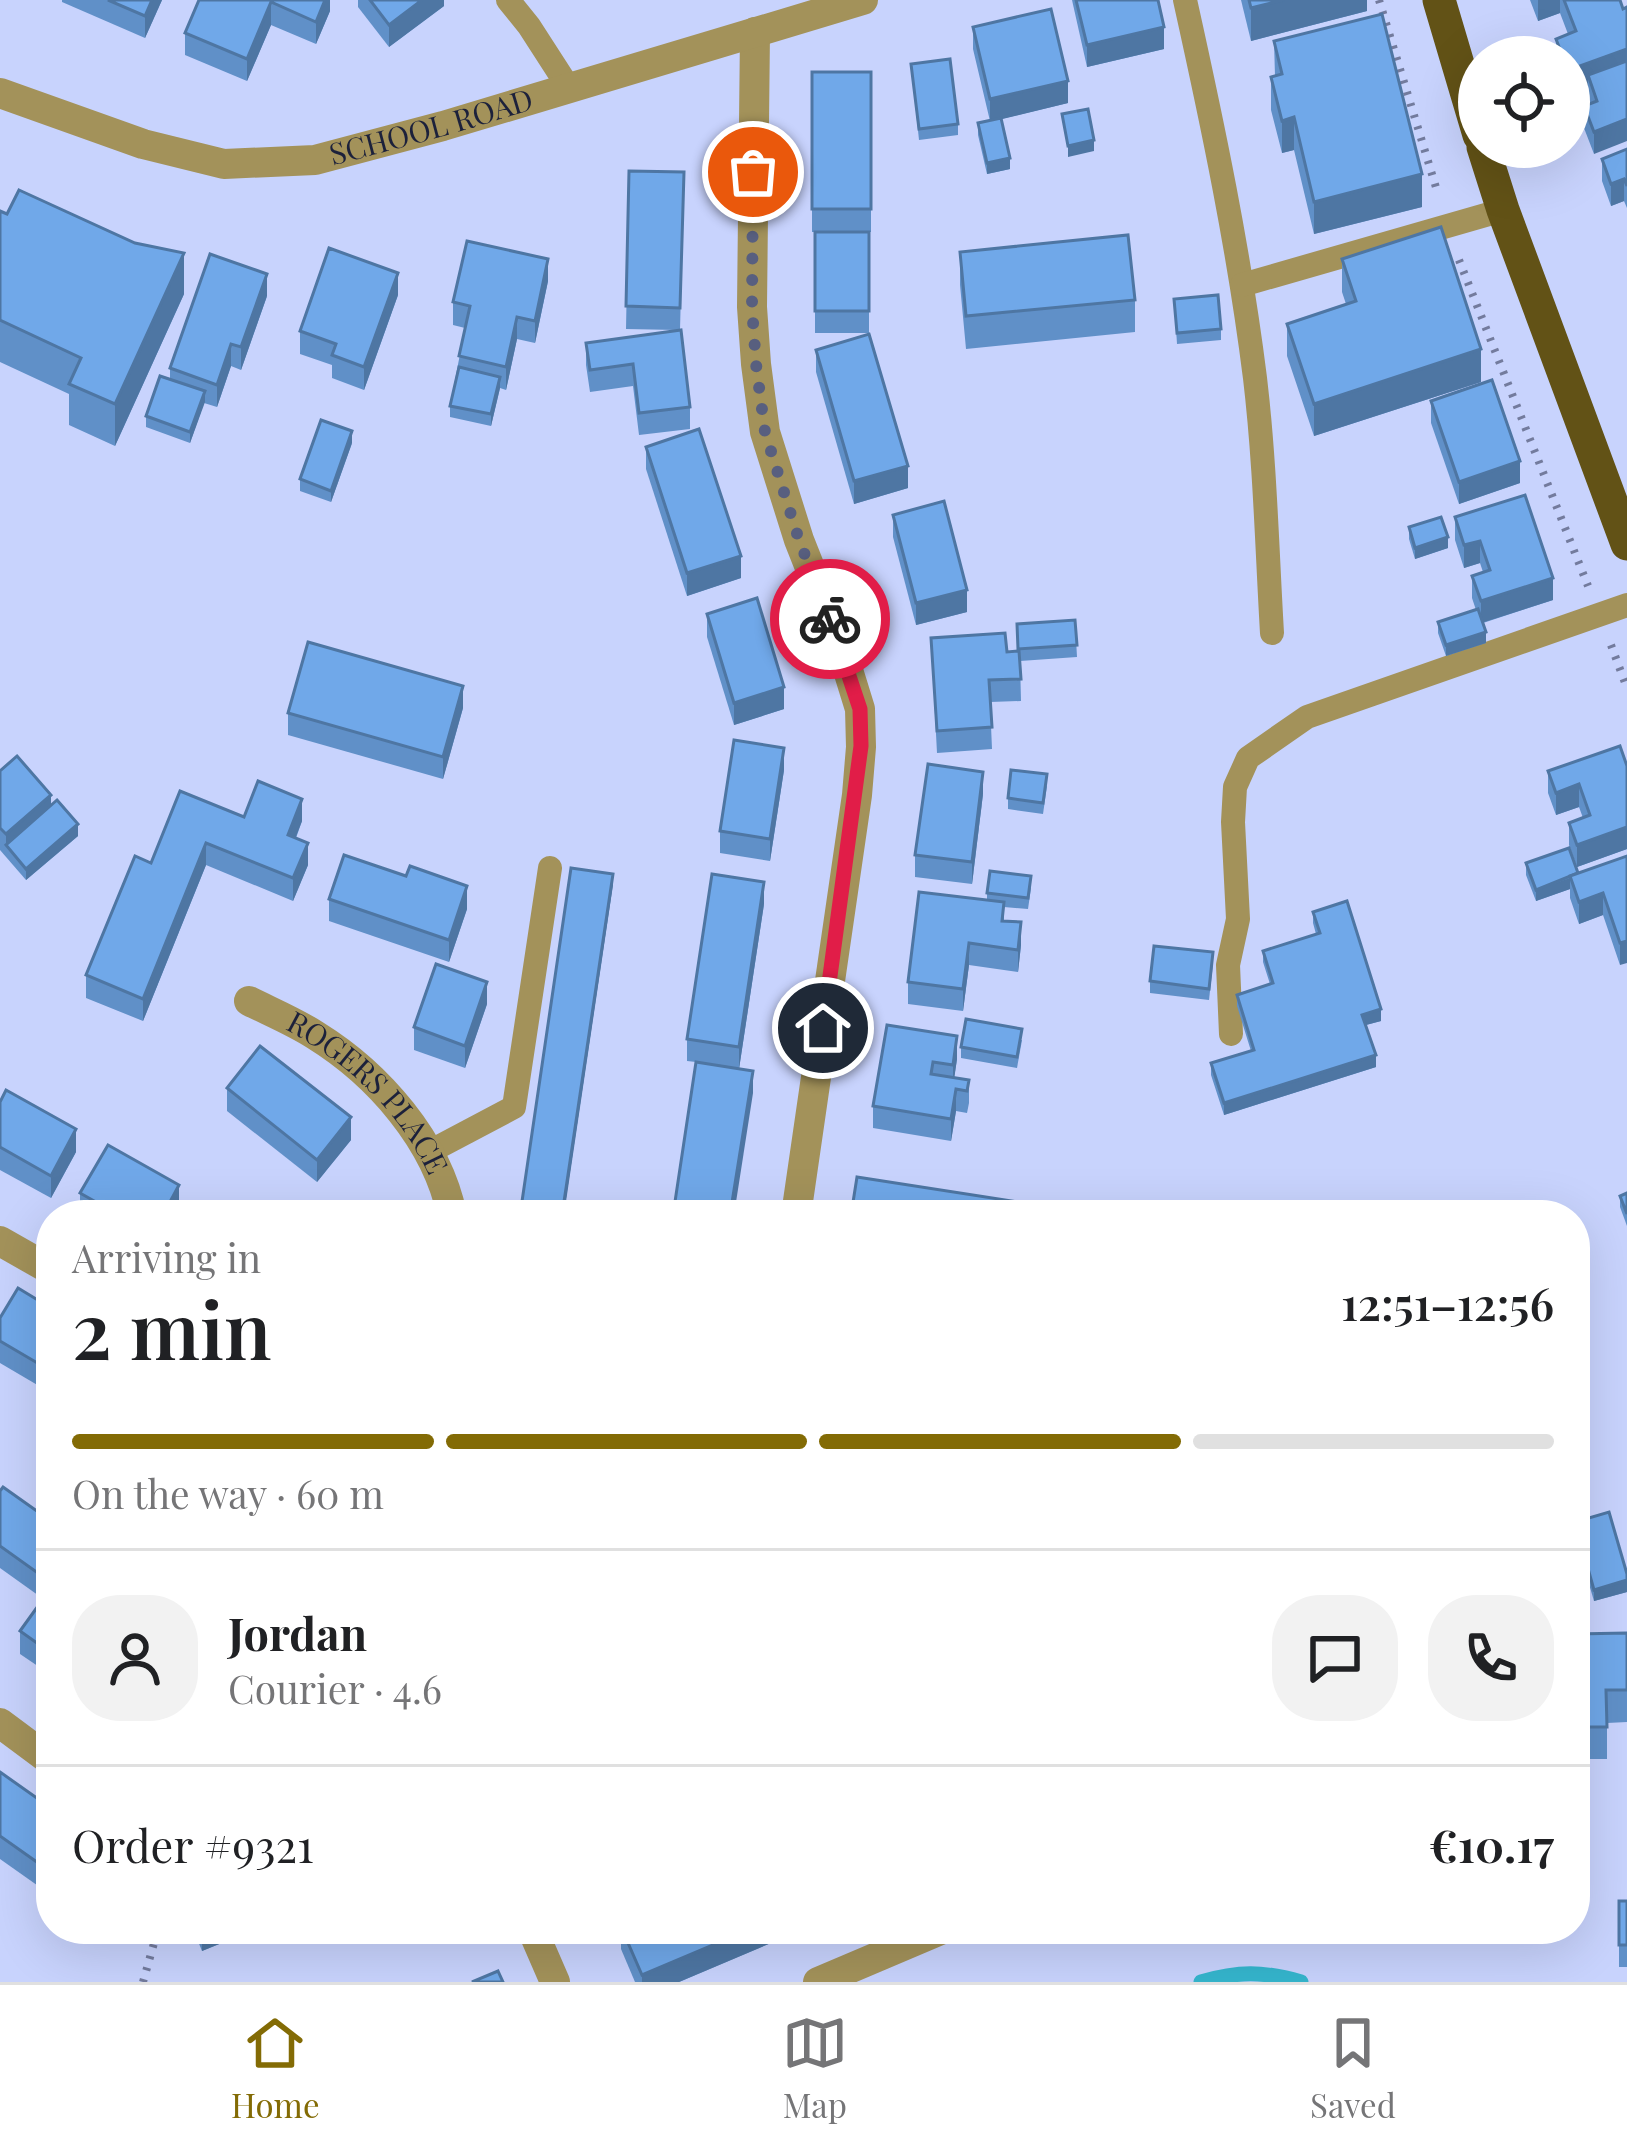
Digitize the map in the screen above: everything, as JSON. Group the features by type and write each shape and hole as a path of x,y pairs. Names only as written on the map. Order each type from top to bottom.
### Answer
{"highway":[{"path":"1438,0 1458,66"},
{"path":"1490,168 1624,525"}],"street":[{"name":"SCHOOL ROAD","path":"0,93 142,144 224,164 315,160 863,0"},
{"path":"754,32 752,307 765,432 860,709 857,795 798,1200"},
{"name":"ROGERS PLACE","path":"249,1001 316,1035 364,1072 429,1151 447,1200"},
{"path":"0,1240 36,1261"},
{"path":"0,1723 36,1749"},
{"path":"539,1944 555,1982"},
{"path":"818,1982 908,1944"}],"lane":[{"path":"508,0 569,88"},
{"path":"1185,0 1229,200 1242,285 1255,383 1272,633"},
{"path":"1242,285 1503,210"},
{"path":"1231,1034 1228,965 1238,919 1235,788 1248,758 1306,717 1627,605"},
{"path":"429,1151 514,1107 550,868"}],"path":[{"path":"1379,0 1447,226 1627,688"},
{"path":"143,1982 154,1944"}],"building":[{"path":"108,0 152,0 145,16"},
{"path":"199,0 325,0 316,22 271,2 247,59 185,33"},
{"path":"370,0 422,0 389,25"},
{"path":"1076,0 1158,0 1164,27 1087,45"},
{"path":"1249,0 1284,0 1251,8"},
{"path":"1564,0 1620,0 1623,9 1627,7 1627,49 1590,62 1590,36 1564,36 1576,31"},
{"path":"1051,9 1068,81 990,99 973,27"},
{"path":"1382,14 1422,174 1314,202 1294,117 1282,121 1271,77 1282,74 1274,41"},
{"path":"950,59 958,124 919,129 911,64"},
{"path":"1627,61 1627,119 1594,132 1590,104 1597,101 1590,74"},
{"path":"812,72 871,72 871,209 812,209"},
{"path":"1088,109 1094,140 1068,146 1062,114"},
{"path":"1001,118 1010,158 987,163 978,123"},
{"path":"1627,149 1627,186 1624,179 1611,184 1602,159"},
{"path":"629,171 684,172 680,308 626,306"},
{"path":"19,190 135,243 184,253 115,404 69,384 81,358 0,320 0,211 7,214"},
{"path":"1441,227 1481,349 1314,404 1287,324 1356,301 1342,259"},
{"path":"815,232 869,232 869,311 815,311"},
{"path":"1128,235 1135,300 966,316 960,252"},
{"path":"467,241 548,259 535,321 517,317 506,367 459,356 470,306 453,302"},
{"path":"329,248 398,273 364,367 332,355 336,344 300,331"},
{"path":"210,254 267,274 241,347 231,344 217,385 170,368"},
{"path":"1218,295 1221,329 1177,333 1174,299"},
{"path":"681,330 690,407 639,413 633,364 590,370 586,343"},
{"path":"869,334 908,466 854,481 816,350"},
{"path":"459,367 500,377 491,414 450,406"},
{"path":"160,376 205,391 190,432 146,416"},
{"path":"1492,380 1520,461 1459,482 1431,401"},
{"path":"321,420 352,431 331,491 300,479"},
{"path":"699,429 741,556 687,573 646,447"},
{"path":"1525,495 1553,578 1481,601 1472,576 1490,570 1480,541 1464,545 1455,517"},
{"path":"944,501 967,590 916,603 893,515"},
{"path":"1441,517 1448,537 1415,548 1409,527"},
{"path":"757,598 784,687 734,703 707,614"},
{"path":"1478,609 1486,632 1446,645 1438,622"},
{"path":"1075,620 1077,645 1018,649 1017,624"},
{"path":"1005,633 1007,652 1019,651 1021,679 989,680 992,727 937,731 931,638"},
{"path":"308,642 463,686 443,757 288,713"},
{"path":"734,740 784,748 770,839 720,831"},
{"path":"1620,746 1627,766 1627,827 1577,845 1569,823 1590,815 1579,784 1556,793 1548,771"},
{"path":"17,756 51,795 6,834 0,828 0,771"},
{"path":"928,764 983,772 972,862 915,855"},
{"path":"1011,770 1047,774 1043,803 1008,798"},
{"path":"258,781 302,799 288,835 308,843 293,878 206,843 143,999 86,975 135,856 151,863 180,791 244,817"},
{"path":"57,800 78,824 26,869 6,845"},
{"path":"1569,848 1578,873 1536,890 1526,863"},
{"path":"344,855 406,876 410,866 467,886 449,940 329,899"},
{"path":"1627,856 1627,941 1620,943 1603,893 1579,902 1570,876"},
{"path":"571,868 613,874 564,1200 522,1200"},
{"path":"990,871 1031,876 1028,898 987,893"},
{"path":"712,874 764,882 739,1047 687,1039"},
{"path":"919,892 1004,902 1002,921 1021,922 1018,950 969,943 963,989 908,982"},
{"path":"1347,901 1381,1009 1362,1015 1376,1055 1224,1103 1211,1063 1254,1050 1237,995 1273,983 1263,951 1320,933 1313,912"},
{"path":"1154,946 1213,952 1209,989 1150,981"},
{"path":"436,964 487,982 465,1046 414,1027"},
{"path":"966,1019 1022,1029 1017,1057 961,1047"},
{"path":"887,1025 957,1036 953,1065 933,1062 931,1074 969,1080 967,1091 956,1089 951,1119 873,1106"},
{"path":"260,1046 351,1117 317,1160 227,1088"},
{"path":"696,1062 753,1071 732,1200 675,1200"},
{"path":"6,1090 76,1129 51,1176 0,1147 0,1102"},
{"path":"108,1145 179,1185 171,1200 92,1200 80,1193"},
{"path":"857,1177 1005,1200 853,1200"},
{"path":"18,1288 36,1299 36,1362 0,1341 0,1318"},
{"path":"3,1487 36,1510 36,1572 0,1546"},
{"path":"1609,1512 1627,1580 1594,1590 1590,1518"},
{"path":"36,1609 36,1642 20,1631"},
{"path":"1627,1633 1627,1690 1606,1690 1607,1727 1590,1727 1590,1634"},
{"path":"0,1772 36,1797 36,1861 0,1836"},
{"path":"1619,1901 1627,1901 1627,1945 1619,1945"},
{"path":"629,1944 715,1944 642,1975"},
{"path":"498,1971 503,1982 472,1982"}],"waterway":[{"path":"1201,1982 1251,1974 1301,1982"}],"way so far":[{"path":"753,172 752,307 765,432 830,619"}],"route":[{"path":"823,1028 861,746 860,709 830,619"}]}
